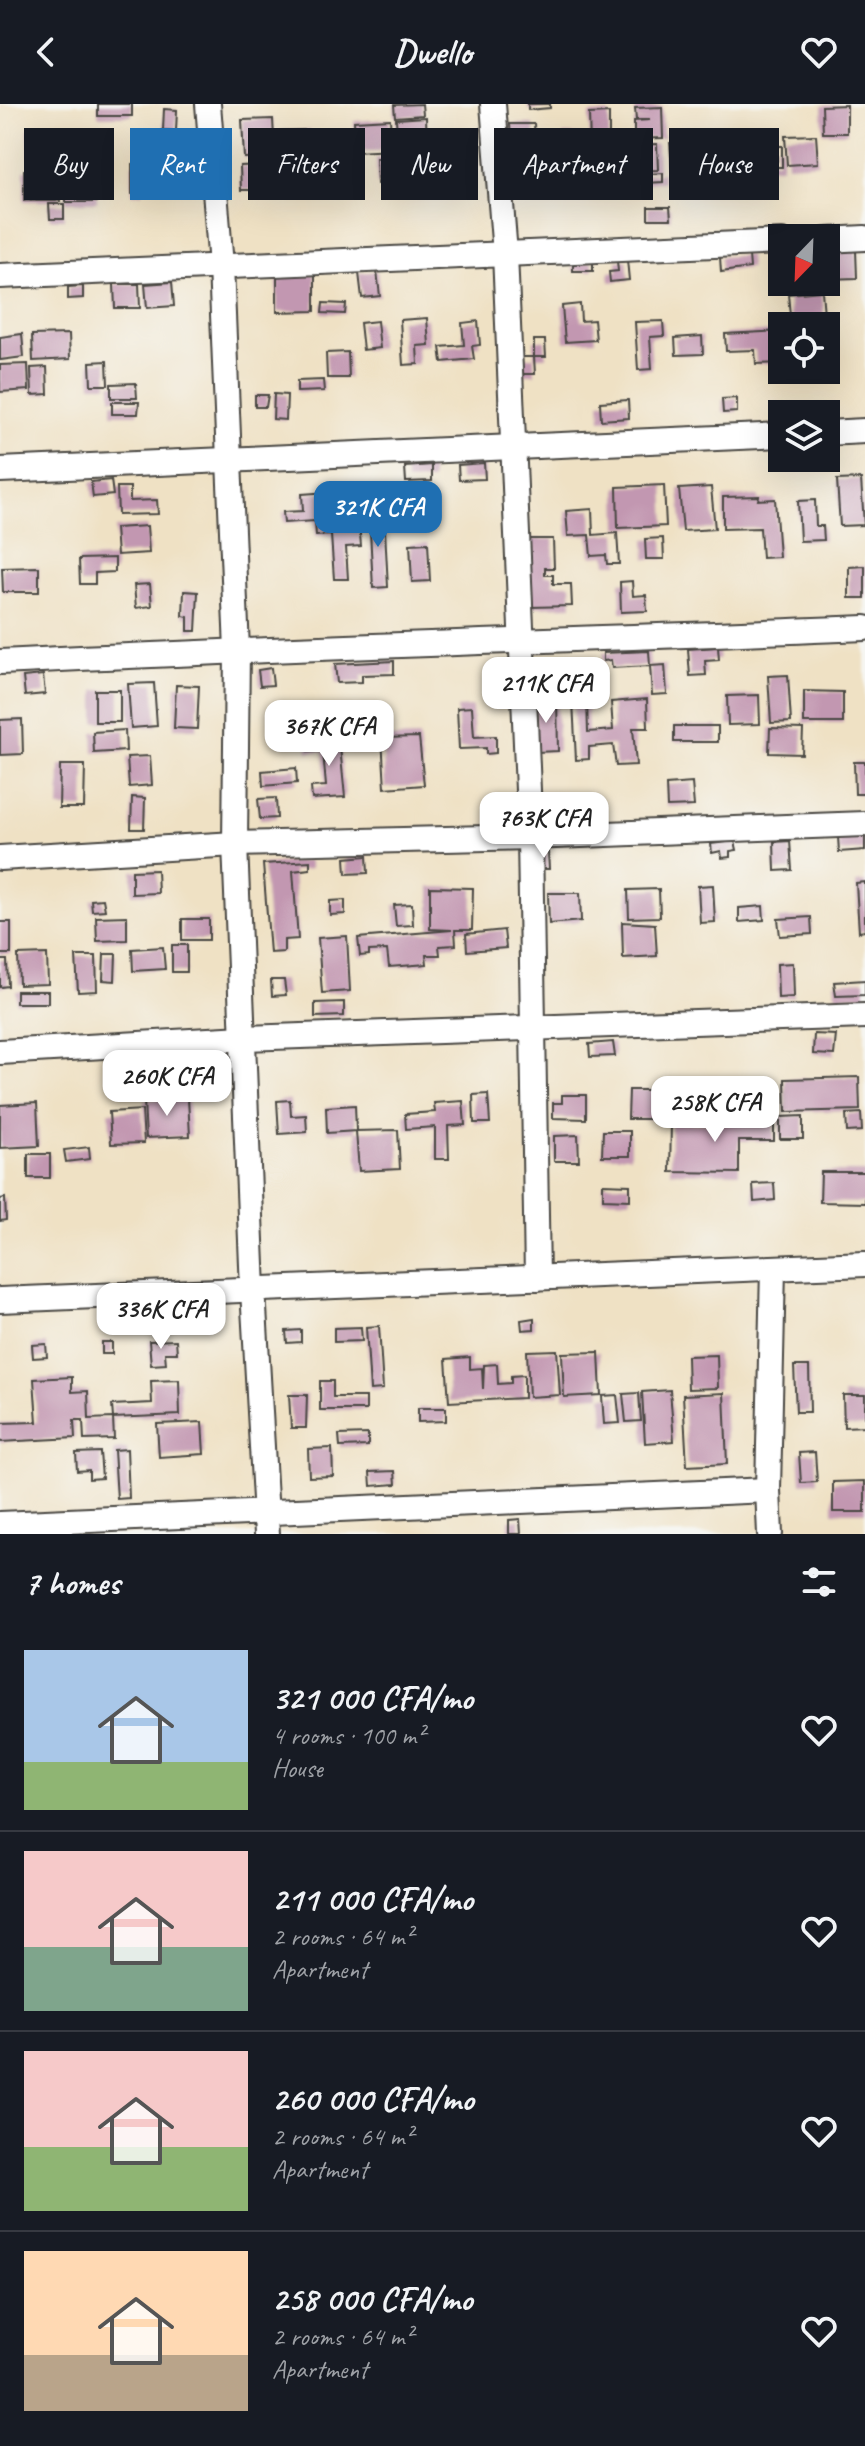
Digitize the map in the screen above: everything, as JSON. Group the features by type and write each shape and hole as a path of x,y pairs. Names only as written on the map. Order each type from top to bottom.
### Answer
{"street":[{"path":"208,104 221,266 237,650 235,844 253,1290 267,1523"},
{"path":"493,104 505,254 530,837 537,1278"},
{"path":"840,239 865,238"},
{"path":"0,276 768,243"},
{"path":"840,432 865,431"},
{"path":"0,470 768,436"},
{"path":"0,662 237,650 865,628"},
{"path":"0,858 235,844 865,824"},
{"path":"0,1052 243,1038 865,1016"},
{"path":"0,1300 865,1264"},
{"path":"770,1534 768,1490 773,1268"},
{"path":"0,1524 267,1523 768,1490"}],"building":[{"path":"98,104 132,104 132,116 98,116"},
{"path":"422,104 423,115 395,117 394,105"},
{"path":"528,104 550,104 550,108 528,110"},
{"path":"847,105 847,133 823,133 822,106"},
{"path":"662,107 663,138 653,138 653,128 634,128 634,121 650,120 636,120 635,108"},
{"path":"164,109 177,110 176,128 163,128"},
{"path":"609,113 609,128 589,128 589,114"},
{"path":"426,117 426,128 397,128 396,119"},
{"path":"273,119 273,128 248,128 248,158 244,158 242,120"},
{"path":"390,119 391,128 381,128 381,151 365,152 365,128 354,128 354,121"},
{"path":"510,124 534,124 534,128 510,128"},
{"path":"816,135 818,163 787,165 785,136"},
{"path":"653,144 657,144 658,170 653,170"},
{"path":"779,146 782,146 782,167 779,167"},
{"path":"376,158 381,158 381,184 377,184"},
{"path":"240,166 248,166 248,190 241,190"},
{"path":"663,173 663,182 653,183 653,174"},
{"path":"66,200 97,200 97,202"},
{"path":"49,204 64,204 64,219 50,219"},
{"path":"648,207 670,207 671,219 648,219"},
{"path":"856,250 857,278 840,279 840,251"},
{"path":"749,255 750,268 721,272 720,257"},
{"path":"627,260 629,280 610,282 609,272 618,271 617,261"},
{"path":"573,262 593,262 593,271 573,271"},
{"path":"377,271 380,296 362,298 359,273"},
{"path":"277,274 315,274 315,311 277,312"},
{"path":"172,282 174,306 147,308 145,284"},
{"path":"114,284 139,284 140,308 115,308"},
{"path":"83,286 83,298 68,299 68,287"},
{"path":"788,296 822,296 824,312 790,312"},
{"path":"323,303 346,304 345,314 322,313"},
{"path":"580,304 581,321 594,320 596,340 565,342 562,306"},
{"path":"427,318 429,345 417,346 418,364 403,365 400,320"},
{"path":"377,321 380,348 363,350 360,323"},
{"path":"478,321 480,345 472,346 474,359 442,362 440,347 464,345 462,323"},
{"path":"663,321 664,336 650,337 652,369 638,370 635,322"},
{"path":"768,332 768,364 756,364 755,350 726,351 725,334"},
{"path":"22,334 24,357 0,360 0,337"},
{"path":"69,334 70,359 33,361 32,335"},
{"path":"702,336 703,354 676,355 675,338"},
{"path":"534,340 545,340 546,357 534,357"},
{"path":"348,352 349,378 327,378 326,353"},
{"path":"519,357 534,357 535,374 519,374"},
{"path":"107,361 108,385 91,385 90,362"},
{"path":"28,364 29,390 0,392 0,365"},
{"path":"47,367 48,394 32,395 31,368"},
{"path":"323,380 324,391 297,392 297,381"},
{"path":"136,383 137,398 111,398 111,384"},
{"path":"274,394 287,395 286,420 273,419"},
{"path":"255,395 268,395 266,407 255,407"},
{"path":"737,398 737,412 723,413 722,399"},
{"path":"628,400 629,418 601,420 600,402"},
{"path":"112,402 139,402 138,414 112,414"},
{"path":"484,463 485,479 459,480 458,465"},
{"path":"432,465 432,481 406,482 405,467"},
{"path":"861,479 864,525 840,526 837,480"},
{"path":"111,480 113,495 93,497 91,482"},
{"path":"664,485 666,526 618,528 617,487"},
{"path":"117,487 130,487 130,501 157,500 158,514 118,515"},
{"path":"711,487 715,529 683,531 679,489"},
{"path":"329,492 331,524 359,522 361,546 346,547 348,579 334,579 331,535 316,536 315,521 284,523 283,512 303,511 302,494"},
{"path":"759,496 758,500 775,499 779,557 762,558 760,528 723,529 723,497"},
{"path":"815,500 816,526 823,526 824,540 800,541 798,501"},
{"path":"592,509 593,535 617,533 619,564 607,564 606,555 591,556 589,535 568,536 566,511"},
{"path":"369,511 384,511 388,587 373,588"},
{"path":"147,526 149,553 117,555 115,528"},
{"path":"663,538 664,559 646,559 645,539"},
{"path":"528,539 553,539 554,568 545,568 545,575 553,575 553,584 571,584 572,606 530,607"},
{"path":"428,543 430,581 412,582 410,544"},
{"path":"115,558 115,572 95,573 95,584 80,584 79,559"},
{"path":"865,566 865,598 849,598 849,567"},
{"path":"39,567 39,592 3,592 2,568"},
{"path":"632,581 633,596 646,595 647,611 621,612 620,582"},
{"path":"150,584 152,606 136,608 134,585"},
{"path":"184,591 198,592 196,631 188,631 188,617 183,616"},
{"path":"718,647 719,660 705,661 706,675 690,676 688,649"},
{"path":"649,651 650,666 612,668 611,660 603,661 603,653"},
{"path":"394,661 394,674 362,675 362,682 337,683 335,664"},
{"path":"665,665 667,694 652,695 650,666"},
{"path":"271,668 273,685 260,686 258,670"},
{"path":"43,675 45,694 25,696 23,677"},
{"path":"788,675 791,722 771,723 768,676"},
{"path":"154,683 157,726 131,728 128,684"},
{"path":"176,685 199,686 197,729 174,728"},
{"path":"95,690 120,690 120,722 95,722"},
{"path":"804,691 843,692 843,723 804,723"},
{"path":"759,695 760,724 728,725 727,696"},
{"path":"557,699 558,751 536,752 534,700"},
{"path":"647,699 648,728 633,728 636,765 616,766 613,745 589,747 589,759 576,760 573,701 587,701 588,732 613,730 611,702"},
{"path":"472,707 474,737 496,736 496,753 486,754 486,748 459,749 457,708"},
{"path":"363,711 363,737 339,737 339,712"},
{"path":"22,719 23,754 0,755 0,720"},
{"path":"674,726 718,726 718,742 674,742"},
{"path":"770,728 803,729 802,754 769,753"},
{"path":"125,730 126,751 94,753 93,732"},
{"path":"339,737 345,797 312,799 311,787 326,786 323,751 308,752 307,740"},
{"path":"419,737 424,785 385,788 382,738"},
{"path":"150,756 152,785 129,787 127,757"},
{"path":"854,762 865,762 865,794 855,794"},
{"path":"60,765 85,765 84,808 59,808"},
{"path":"296,768 297,783 263,786 262,771"},
{"path":"692,783 694,806 667,807 666,785"},
{"path":"132,797 145,798 144,829 131,829"},
{"path":"276,798 277,818 260,819 258,799"},
{"path":"865,835 865,850 839,852 838,837"},
{"path":"735,841 737,850 730,851 730,857 722,858 721,851 712,853 711,844"},
{"path":"790,841 792,870 775,871 774,842"},
{"path":"540,852 548,852 549,869 541,869"},
{"path":"367,856 368,873 346,874 345,858"},
{"path":"310,861 310,869 293,871 298,939 284,940 284,952 270,953 263,864"},
{"path":"157,870 158,893 132,894 132,871"},
{"path":"865,882 865,931 859,932 856,883"},
{"path":"713,885 715,922 700,923 698,886"},
{"path":"430,887 473,888 472,930 455,930 456,945 439,946 440,955 426,955 427,964 389,967 387,950 369,951 369,955 360,956 358,938 452,930 430,929"},
{"path":"659,889 660,917 629,918 628,890"},
{"path":"548,893 580,893 581,921 549,924"},
{"path":"103,899 105,910 92,911 91,900"},
{"path":"345,900 345,914 330,915 330,901"},
{"path":"412,904 413,925 396,926 394,905"},
{"path":"763,906 764,920 739,922 739,908"},
{"path":"127,916 127,940 97,941 96,917"},
{"path":"811,917 812,934 780,936 778,919"},
{"path":"182,919 209,919 209,940 182,940"},
{"path":"0,922 11,922 11,954 0,954"},
{"path":"622,922 655,924 657,956 623,958"},
{"path":"504,930 506,948 467,951 466,934"},
{"path":"347,936 350,991 322,993 318,938"},
{"path":"172,945 187,945 187,972 172,972"},
{"path":"163,947 165,969 133,971 132,949"},
{"path":"47,954 48,984 19,985 18,955"},
{"path":"104,954 116,954 115,981 103,980"},
{"path":"76,956 96,956 97,991 78,992"},
{"path":"0,960 7,960 8,986 0,987"},
{"path":"793,963 794,997 778,998 777,964"},
{"path":"271,980 284,980 286,995 272,996"},
{"path":"865,980 865,995 836,996 834,982"},
{"path":"16,991 48,991 48,1003 16,1003"},
{"path":"344,1002 344,1016 315,1017 315,1003"},
{"path":"814,1034 836,1035 834,1055 813,1054"},
{"path":"613,1042 615,1056 590,1057 589,1044"},
{"path":"859,1077 860,1110 786,1112 785,1079"},
{"path":"629,1090 678,1090 678,1119 628,1119"},
{"path":"488,1094 490,1123 474,1123 473,1095"},
{"path":"562,1095 586,1095 586,1119 553,1118 553,1103 562,1103"},
{"path":"188,1098 190,1136 146,1138 144,1100"},
{"path":"290,1100 291,1116 306,1115 307,1132 279,1134 277,1101"},
{"path":"463,1101 465,1125 448,1126 449,1159 435,1159 435,1127 406,1129 405,1114 435,1112 434,1103"},
{"path":"37,1103 39,1146 0,1148 0,1105"},
{"path":"355,1105 356,1131 327,1133 326,1107"},
{"path":"142,1110 144,1143 111,1144 109,1112"},
{"path":"861,1113 862,1131 847,1132 846,1114"},
{"path":"803,1116 803,1139 780,1139 780,1117"},
{"path":"732,1117 774,1118 774,1141 739,1141 739,1173 670,1172 671,1123 732,1124"},
{"path":"398,1130 400,1169 359,1171 356,1131"},
{"path":"603,1131 630,1131 630,1156 602,1156"},
{"path":"578,1135 579,1161 554,1161 554,1136"},
{"path":"89,1147 90,1159 66,1162 64,1150"},
{"path":"28,1154 50,1154 50,1178 28,1178"},
{"path":"821,1172 865,1172 865,1203 820,1202"},
{"path":"774,1183 775,1200 754,1202 753,1184"},
{"path":"603,1184 630,1185 630,1200 603,1199"},
{"path":"5,1198 6,1220 0,1221 0,1199"},
{"path":"534,1318 534,1329 522,1330 521,1320"},
{"path":"379,1326 383,1389 370,1390 366,1327"},
{"path":"361,1327 362,1341 334,1342 334,1328"},
{"path":"301,1330 301,1342 287,1343 286,1331"},
{"path":"176,1340 177,1353 165,1353 166,1364 151,1365 149,1341"},
{"path":"102,1342 112,1342 112,1354 102,1354"},
{"path":"46,1344 47,1357 33,1358 32,1345"},
{"path":"557,1350 560,1395 529,1397 527,1351"},
{"path":"599,1352 601,1395 564,1397 562,1353"},
{"path":"717,1355 718,1388 688,1389 687,1356"},
{"path":"470,1357 470,1369 482,1368 483,1389 484,1365 497,1364 498,1384 511,1383 511,1376 524,1375 524,1398 449,1402 446,1359"},
{"path":"794,1366 809,1366 810,1412 796,1412"},
{"path":"72,1377 72,1392 88,1391 89,1419 113,1418 114,1439 84,1440 83,1420 74,1420 75,1438 0,1442 0,1423 37,1422 34,1379"},
{"path":"179,1380 180,1415 113,1418 112,1405 152,1403 151,1381"},
{"path":"320,1381 333,1381 333,1397 366,1397 366,1410 320,1410"},
{"path":"670,1390 674,1441 645,1443 642,1392"},
{"path":"639,1393 641,1421 626,1422 623,1394"},
{"path":"724,1393 727,1464 687,1466 683,1395"},
{"path":"289,1395 307,1395 306,1428 291,1428"},
{"path":"617,1395 620,1423 604,1424 602,1396"},
{"path":"843,1395 865,1395 865,1426 844,1427"},
{"path":"418,1408 446,1408 446,1421 418,1422"},
{"path":"202,1422 204,1454 159,1457 157,1424"},
{"path":"368,1434 368,1446 340,1447 339,1435"},
{"path":"332,1448 333,1476 309,1477 308,1449"},
{"path":"127,1449 129,1498 117,1499 114,1450"},
{"path":"100,1452 102,1478 89,1479 89,1470 77,1471 76,1453"},
{"path":"815,1452 817,1482 801,1483 799,1453"},
{"path":"395,1471 396,1484 371,1486 370,1472"},
{"path":"865,1481 865,1512 833,1512 833,1482"},
{"path":"520,1519 521,1534 509,1534 509,1520"}]}
